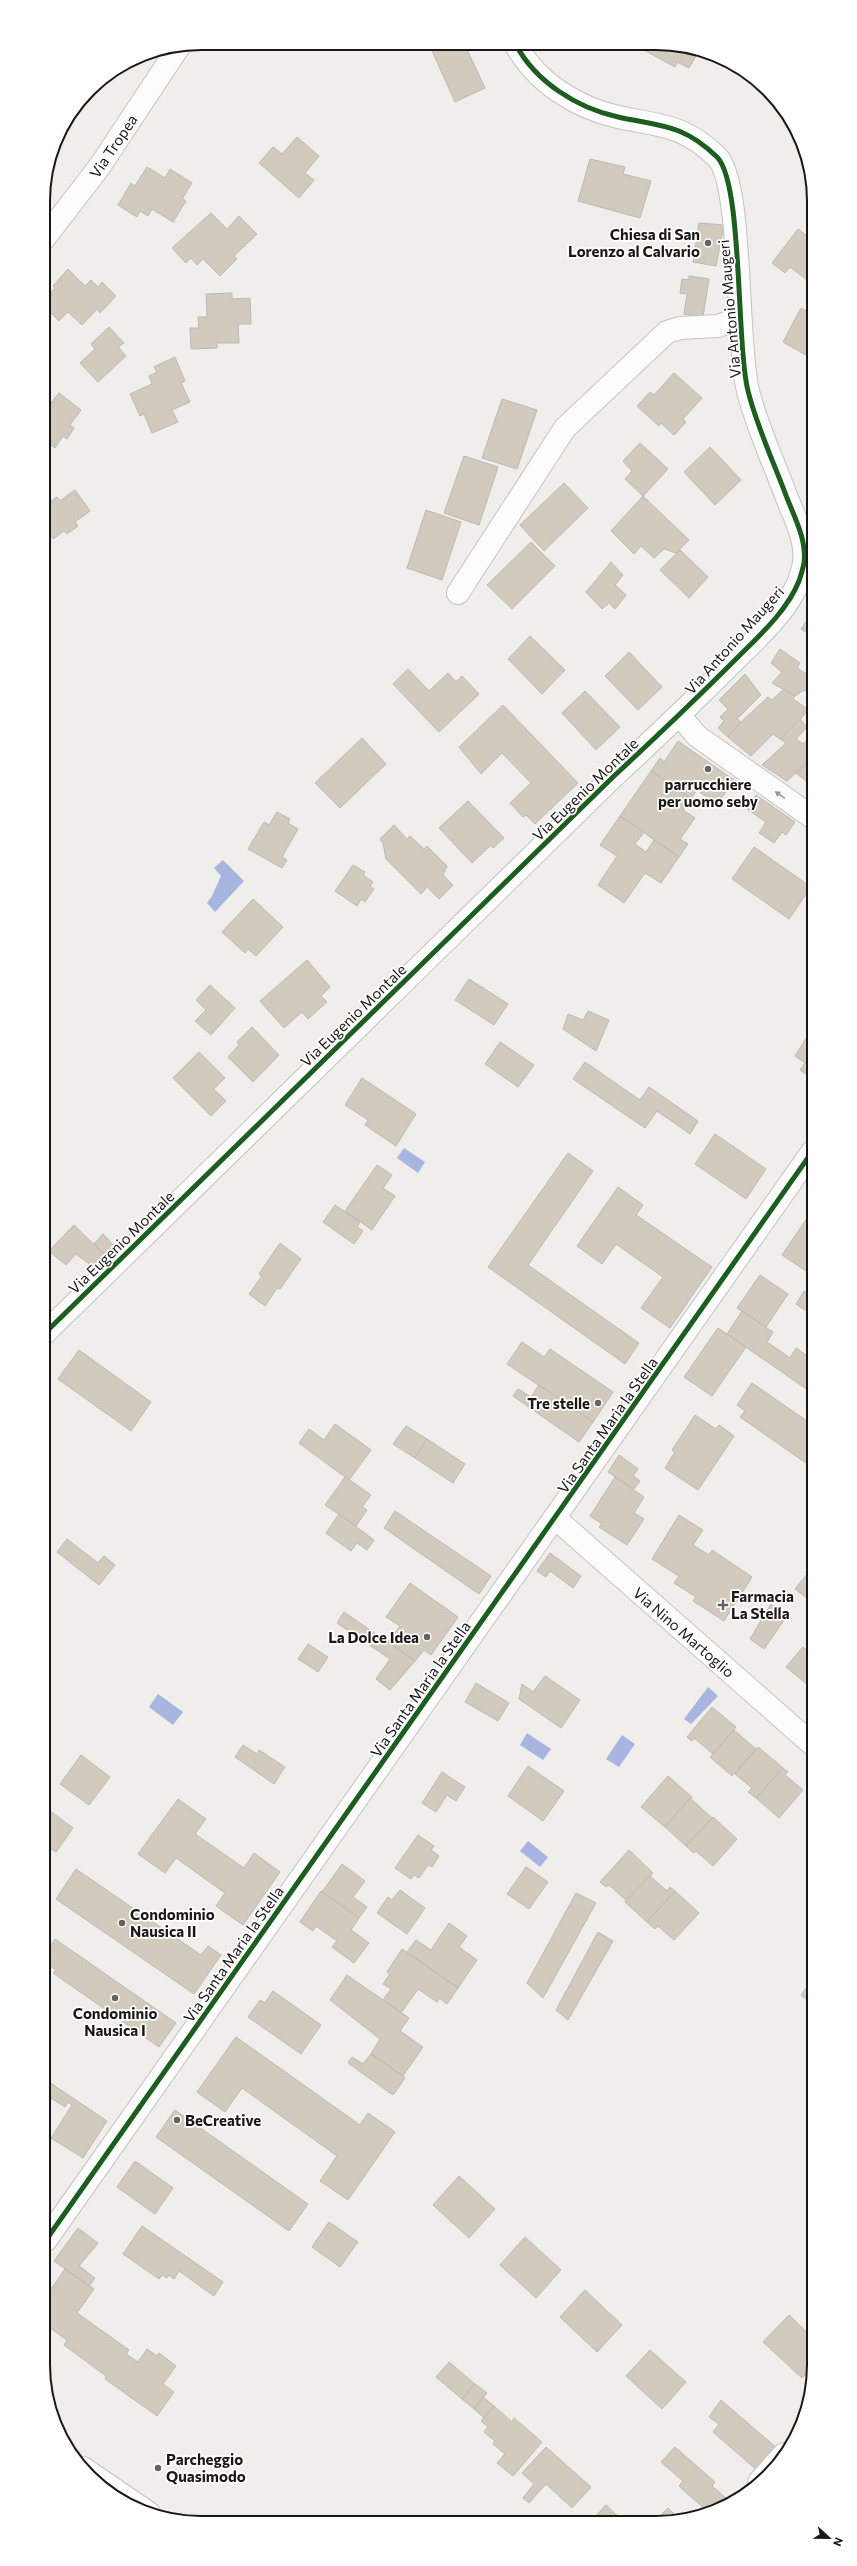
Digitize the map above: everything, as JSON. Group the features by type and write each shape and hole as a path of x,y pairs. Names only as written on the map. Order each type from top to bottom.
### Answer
{"street":[{"name":"Via Antonio Maugeri","path":"518,50 522,57 540,78 578,103 616,117 660,123 691,135 719,159 728,178 733,202 739,318 748,390 772,460 799,529 807,559"},
{"name":"Via Tropea","path":"50,231 100,166 175,52"},
{"path":"458,593 564,428 667,332 680,328 718,326 739,318"},
{"name":"Via Antonio Maugeri","path":"772,460 807,521"},
{"name":"Via Antonio Maugeri","path":"680,716 752,642 792,596 807,565"},
{"name":"Via Antonio Maugeri","path":"752,642 807,597"},
{"path":"680,716 697,736 807,813"},
{"name":"Via Eugenio Montale","path":"50,1328 613,777 680,716"},
{"name":"Via Santa Maria la Stella","path":"50,2234 807,1159"},
{"name":"Via Nino Martoglio","path":"555,1518 807,1740"}],"water":[{"path":"223,860 244,881 215,912 207,903 212,896 221,876 214,868"},
{"path":"404,1148 425,1162 418,1173 397,1158"},
{"path":"708,1687 718,1696 691,1724 684,1719"},
{"path":"158,1694 183,1712 173,1725 149,1707"},
{"path":"527,1733 551,1749 543,1760 520,1745"},
{"path":"622,1735 635,1744 619,1767 606,1759"},
{"path":"528,1841 548,1857 540,1867 520,1851"}],"building":[{"path":"432,50 467,50 485,88 455,102"},
{"path":"644,50 666,50 696,55 689,68 677,62 675,67"},
{"path":"297,137 319,156 305,173 314,180 299,198 259,163 273,147 282,154"},
{"path":"590,159 625,167 623,174 651,181 640,218 578,201"},
{"path":"147,167 165,178 170,169 192,183 182,199 186,201 173,222 152,209 148,216 140,211 137,217 118,205 131,183 135,186"},
{"path":"211,213 227,229 239,216 257,234 234,256 237,259 220,276 203,259 197,265 191,258 186,263 172,248"},
{"name":"Chiesa di San Lorenzo al Calvario","path":"699,223 724,225 716,266 693,262"},
{"path":"798,229 807,236 807,280 790,267 785,273 772,263"},
{"path":"68,269 85,286 91,280 98,287 102,282 116,296 100,313 97,309 82,325 68,312 59,321 50,312 50,293 55,288 53,286"},
{"path":"689,276 709,279 703,317 684,314 687,294 680,293 682,279 689,280"},
{"path":"232,293 232,299 250,298 251,324 238,324 239,343 217,343 217,348 191,349 190,328 199,328 198,317 207,317 206,294"},
{"path":"801,308 807,312 807,356 783,342"},
{"path":"109,327 124,343 118,347 126,356 98,382 80,363 95,349 91,344"},
{"path":"175,357 185,381 181,383 190,402 172,410 178,422 152,433 144,414 140,416 130,394 152,384 149,376 157,372 154,367"},
{"path":"674,373 702,398 683,419 686,422 674,435 661,423 659,426 637,406 650,392 654,395"},
{"path":"59,393 81,410 70,425 74,428 67,439 63,436 55,448 50,444 50,404"},
{"path":"502,399 537,410 517,469 482,458"},
{"path":"640,443 668,469 643,496 625,479 632,471 623,461"},
{"path":"710,447 741,480 715,505 684,472"},
{"path":"464,456 498,467 479,525 444,513"},
{"path":"564,483 588,508 544,551 520,525"},
{"path":"75,490 90,511 75,522 78,526 67,534 64,531 53,539 50,535 50,502 57,497 60,501"},
{"path":"643,496 689,540 676,553 664,549 654,558 641,546 634,554 611,531"},
{"path":"426,510 461,522 442,580 407,568"},
{"path":"531,542 555,566 512,609 487,585"},
{"path":"680,550 708,577 689,598 660,570"},
{"path":"611,562 623,575 615,585 626,595 615,609 609,603 602,609 586,592"},
{"path":"807,620 807,633 801,629"},
{"path":"530,636 565,670 542,694 508,659"},
{"path":"780,649 800,663 797,668 807,674 807,692 804,690 795,696 772,683 782,672 771,663"},
{"path":"629,652 662,687 638,710 605,676"},
{"path":"408,669 429,691 448,673 456,682 462,676 479,694 439,732 393,684"},
{"path":"745,674 761,695 737,719 741,722 728,737 718,728 724,721 720,717 728,709 719,700"},
{"path":"784,689 795,696 793,699 807,709 807,712 780,739 773,734 751,756 728,737 741,722 768,697 772,700"},
{"path":"585,691 620,727 596,750 562,713"},
{"path":"503,705 578,783 535,824 526,815 523,817 510,803 531,783 502,753 481,774 459,747"},
{"path":"800,719 807,727 796,739 803,744 807,740 807,763 787,781 762,765 786,743 780,739"},
{"path":"362,738 386,764 340,808 315,783"},
{"path":"678,741 734,780 717,804 697,790 691,799 651,771 660,758 664,762"},
{"path":"807,763 807,782 796,773"},
{"path":"651,771 691,799 683,810 695,818 680,839 688,844 679,857 620,816"},
{"path":"756,795 795,822 786,835 782,832 774,843 759,833 766,822 747,809"},
{"path":"468,801 504,838 493,848 491,845 472,863 439,828"},
{"path":"277,812 290,819 288,823 298,829 282,857 287,860 282,868 248,849 264,822 269,825"},
{"path":"620,816 644,832 635,844 646,852 654,840 679,857 661,883 645,873 624,903 598,885 617,856 600,845"},
{"path":"394,825 407,839 410,836 424,849 427,846 447,866 443,875 453,885 439,899 427,887 421,894 386,859 383,843 380,839"},
{"path":"754,847 807,884 807,893 789,919 732,879"},
{"path":"353,865 365,872 363,875 373,882 370,886 374,889 365,902 361,899 357,906 335,891"},
{"path":"253,899 283,927 256,956 248,949 245,953 222,932"},
{"path":"307,960 330,987 321,996 327,1002 308,1019 302,1012 284,1028 260,1001"},
{"path":"469,979 508,1004 494,1025 455,1000"},
{"path":"210,985 235,1008 211,1035 195,1021 206,1010 196,1000"},
{"path":"588,1011 609,1020 596,1051 563,1029 568,1014 583,1020"},
{"path":"252,1027 279,1055 253,1082 228,1057 239,1045 237,1042"},
{"path":"807,1037 807,1075 800,1070 805,1063 795,1056"},
{"path":"500,1042 534,1065 518,1087 485,1064"},
{"path":"199,1052 225,1078 214,1089 226,1101 211,1116 173,1078"},
{"path":"585,1062 640,1100 649,1087 698,1121 690,1134 657,1111 645,1128 573,1079"},
{"path":"362,1078 416,1114 396,1146 365,1125 368,1120 345,1105"},
{"path":"715,1134 766,1169 746,1199 695,1164"},
{"path":"568,1153 593,1171 528,1265 639,1343 625,1364 488,1267"},
{"path":"377,1165 392,1175 383,1188 395,1196 372,1230 345,1211"},
{"path":"618,1187 643,1205 636,1215 712,1267 670,1328 641,1308 663,1277 616,1244 602,1264 577,1246"},
{"path":"335,1205 360,1222 357,1227 363,1231 354,1244 323,1222"},
{"path":"807,1218 807,1272 782,1255"},
{"path":"74,1225 108,1258 96,1269 76,1254 66,1265 50,1252 50,1250"},
{"path":"103,1234 118,1250 108,1258 94,1244"},
{"path":"280,1243 301,1259 280,1289 277,1288 265,1306 249,1294 262,1276 259,1274"},
{"path":"760,1275 788,1294 766,1327 737,1308"},
{"path":"804,1291 807,1293 807,1312 796,1304"},
{"path":"742,1311 773,1332 767,1342 790,1358 796,1348 807,1356 807,1390 727,1334"},
{"path":"718,1328 746,1347 712,1396 684,1377"},
{"path":"522,1342 544,1357 550,1349 613,1392 593,1422 507,1364"},
{"path":"79,1350 151,1402 131,1431 58,1379"},
{"path":"752,1383 807,1421 807,1464 740,1417 745,1411 737,1405"},
{"path":"539,1385 593,1422 579,1442 513,1396 518,1389 531,1397"},
{"path":"695,1415 716,1429 719,1425 734,1436 698,1490 665,1468 675,1452 672,1450"},
{"path":"335,1424 371,1450 349,1480 299,1443 309,1429 324,1440"},
{"path":"406,1426 427,1439 415,1458 393,1444"},
{"path":"427,1439 465,1464 453,1483 415,1458"},
{"path":"619,1455 638,1469 633,1476 640,1481 634,1489 608,1472"},
{"path":"345,1477 371,1495 362,1507 367,1510 356,1526 325,1505"},
{"path":"615,1477 644,1497 634,1513 644,1519 627,1545 599,1527 602,1524 590,1516"},
{"path":"395,1511 491,1576 479,1594 384,1528"},
{"path":"339,1514 374,1540 367,1550 357,1543 351,1551 326,1533"},
{"path":"679,1515 703,1530 693,1545 709,1555 712,1550 752,1577 724,1621 693,1601 696,1597 674,1583 679,1576 652,1559"},
{"path":"67,1539 98,1563 104,1556 115,1565 99,1585 57,1552"},
{"path":"550,1553 581,1576 573,1588 550,1571 546,1577 537,1571"},
{"path":"807,1574 807,1598 795,1589"},
{"path":"410,1583 458,1617 431,1655 424,1650 415,1661 388,1642 400,1626 386,1617"},
{"path":"771,1604 787,1616 764,1649 750,1639"},
{"path":"344,1612 415,1661 390,1690 376,1679 390,1659 337,1623"},
{"path":"308,1644 328,1657 318,1672 298,1659"},
{"path":"803,1647 807,1650 807,1684 786,1667"},
{"path":"545,1676 580,1700 561,1728 519,1699 522,1684 533,1692"},
{"path":"476,1683 509,1703 498,1721 465,1702"},
{"path":"712,1707 736,1727 713,1754 694,1738 692,1741 687,1737"},
{"path":"734,1730 756,1749 732,1776 710,1757"},
{"path":"243,1745 257,1754 259,1750 285,1767 274,1784 235,1757"},
{"path":"758,1747 783,1768 756,1798 748,1792 752,1788 735,1774"},
{"path":"81,1755 110,1777 89,1805 60,1784"},
{"path":"528,1766 564,1791 543,1821 508,1796"},
{"path":"783,1768 788,1772 785,1775 803,1790 779,1818 756,1798"},
{"path":"442,1772 465,1787 456,1801 447,1795 436,1812 422,1803"},
{"path":"668,1776 692,1797 665,1827 641,1807"},
{"path":"690,1798 712,1818 686,1846 665,1827"},
{"path":"178,1799 206,1819 195,1834 244,1868 254,1853 280,1872 243,1925 216,1906 225,1893 176,1858 165,1873 138,1854"},
{"path":"50,1811 73,1828 56,1852 50,1848"},
{"path":"713,1817 737,1839 713,1866 696,1851 694,1853 686,1846"},
{"path":"418,1835 434,1846 431,1850 439,1856 432,1867 428,1865 419,1878 414,1875 411,1879 395,1868"},
{"path":"629,1850 653,1873 627,1901 609,1885 606,1887 600,1882"},
{"path":"342,1864 365,1881 353,1897 367,1907 359,1918 322,1892"},
{"path":"526,1867 548,1882 529,1909 507,1894"},
{"name":"Condominio Nausica II","path":"76,1869 201,1955 208,1946 221,1955 194,1994 56,1899"},
{"path":"650,1876 667,1891 670,1887 675,1891 647,1922 625,1902"},
{"path":"400,1890 425,1908 407,1934 377,1913 388,1897 392,1900"},
{"path":"321,1891 359,1918 351,1930 369,1943 354,1963 332,1947 337,1941 316,1926 313,1931 300,1922"},
{"path":"675,1891 699,1913 674,1940 658,1926 655,1929 647,1922"},
{"path":"576,1893 596,1903 543,1998 527,1983"},
{"path":"449,1923 467,1936 459,1947 477,1960 458,1988 407,1952 416,1940 431,1950"},
{"path":"598,1932 613,1941 568,2020 556,2010"},
{"name":"Condominio Nausica I","path":"55,1939 176,2023 159,2047 53,1973 56,1970 50,1966 50,1946"},
{"path":"402,1949 458,1988 447,2004 439,1998 437,2002 418,1989 401,2013 383,2000 391,1989 383,1984 390,1974 387,1972"},
{"path":"347,1975 409,2018 400,2031 423,2047 403,2076 371,2054 380,2039 330,2000"},
{"path":"807,1987 807,2000 801,1995"},
{"path":"273,1991 321,2025 301,2054 248,2017 260,2000 265,2003"},
{"path":"236,2037 360,2125 368,2113 395,2132 348,2200 320,2181 337,2156 242,2088 225,2112 197,2092"},
{"path":"371,2054 405,2078 393,2095 348,2063 352,2057 363,2064"},
{"path":"50,2083 107,2121 83,2158 51,2138 72,2105 68,2102 65,2107 50,2098"},
{"path":"175,2110 308,2204 289,2231 156,2137"},
{"path":"135,2161 173,2188 155,2214 117,2187"},
{"path":"459,2176 495,2209 469,2238 433,2205"},
{"path":"329,2222 358,2242 340,2267 312,2247"},
{"path":"142,2226 223,2282 214,2296 179,2271 174,2279 169,2275 167,2278 162,2275 159,2279 123,2254"},
{"path":"78,2228 98,2243 79,2266 95,2278 89,2286 54,2261"},
{"path":"525,2237 561,2270 536,2298 500,2265"},
{"path":"65,2269 94,2289 77,2313 129,2350 126,2354 138,2362 147,2349 157,2356 159,2353 176,2366 163,2384 174,2392 157,2416 105,2379 106,2376 64,2345 67,2340 50,2328 50,2290"},
{"path":"585,2290 622,2325 597,2352 560,2317"},
{"path":"789,2315 807,2332 807,2373 802,2378 763,2342"},
{"path":"650,2350 686,2382 662,2409 626,2376"},
{"path":"449,2362 475,2384 462,2399 436,2377"},
{"path":"475,2384 487,2393 474,2409 462,2399"},
{"path":"483,2397 494,2406 484,2418 474,2409"},
{"path":"721,2400 778,2449 758,2471 713,2432 719,2424 709,2417"},
{"path":"494,2406 512,2422 514,2418 542,2442 513,2476 497,2463 505,2454 493,2444 495,2441 484,2432 488,2427 481,2421"},
{"path":"546,2447 591,2487 572,2508 546,2484 529,2503 523,2498 534,2484 522,2473"},
{"path":"675,2447 715,2482 712,2486 726,2498 704,2508 679,2486 683,2481 661,2462"},
{"path":"606,2505 618,2516 596,2516"},
{"path":"668,2508 675,2515 666,2516 660,2516"}],"cycle path":[{"path":"50,1328 754,641 780,613 794,592 799,581 804,563 804,546 802,538 761,431 748,391 744,368 738,266 731,198 725,173 717,157 705,146 682,132 659,125 603,113 573,100 546,82 524,58 519,50"},
{"path":"50,2234 807,1159"}],"place":[{"name":"Chiesa di San Lorenzo al Calvario","path":"708,243"},
{"name":"parrucchiere per uomo seby","path":"708,769"},
{"name":"Tre stelle","path":"598,1403"},
{"name":"Farmacia La Stella","path":"723,1605"},
{"name":"La Dolce Idea","path":"427,1637"},
{"name":"Condominio Nausica II","path":"122,1923"},
{"name":"Condominio Nausica I","path":"115,1998"},
{"name":"BeCreative","path":"177,2120"},
{"name":"Parcheggio Quasimodo","path":"158,2468"}]}
